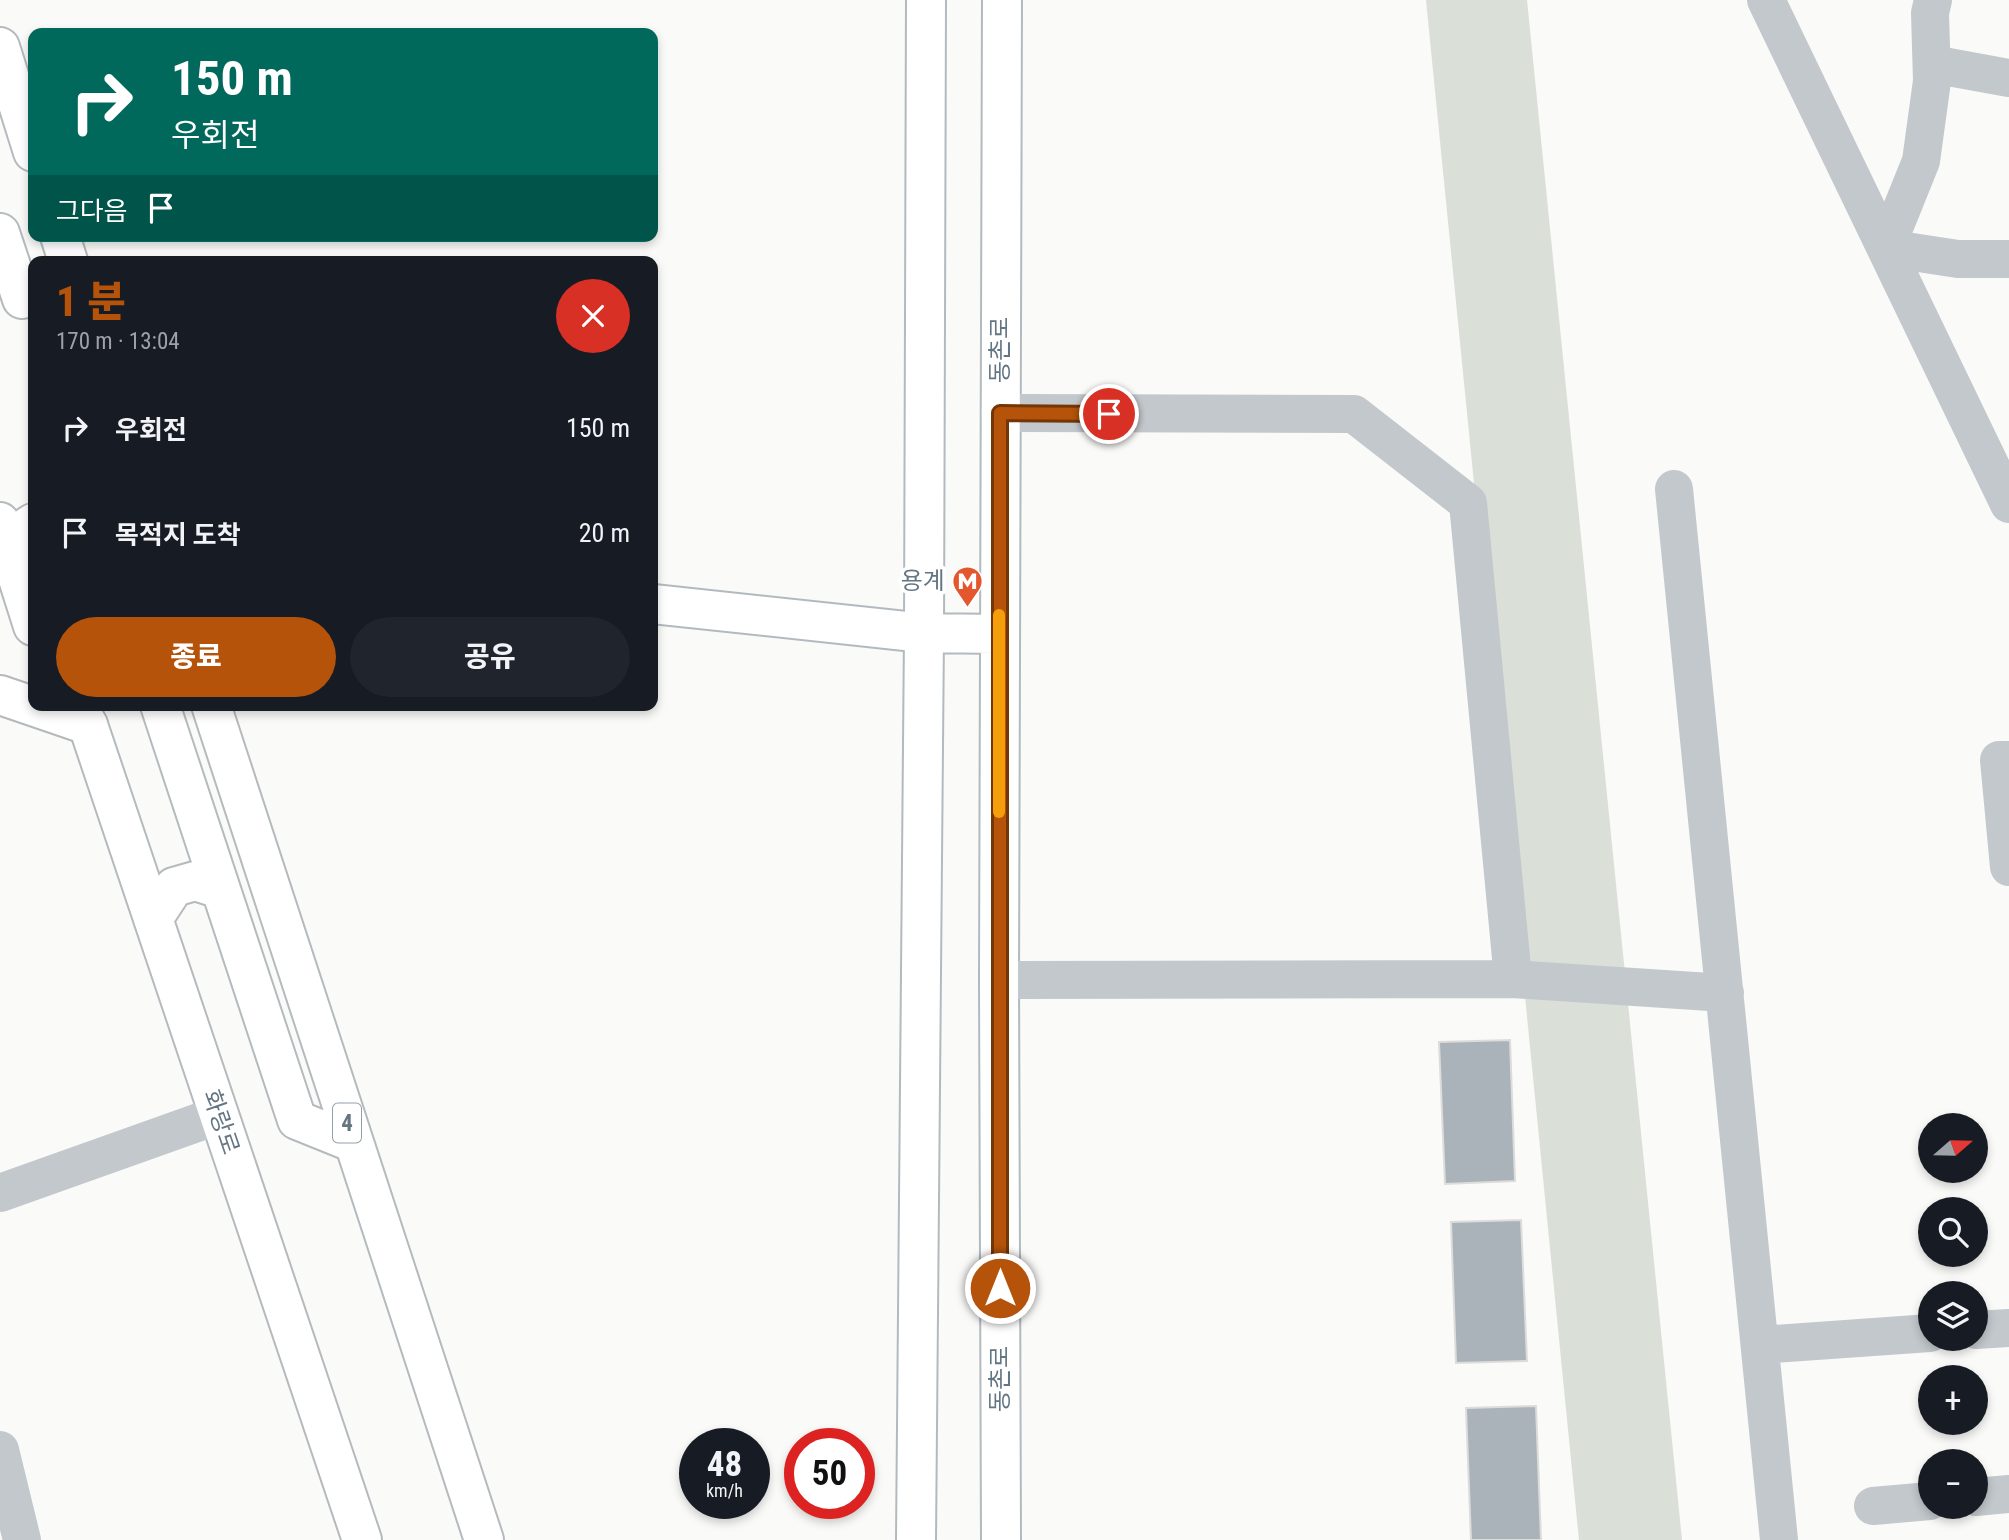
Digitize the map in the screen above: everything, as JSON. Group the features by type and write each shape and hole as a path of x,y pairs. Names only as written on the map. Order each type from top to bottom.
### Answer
{"main road":[{"path":"916,1540 924,632 926,0"},
{"name":"동촌로","path":"1001,1540 999,634 1002,0"},
{"path":"0,47 28,136"},
{"path":"0,233 22,299 28,297"},
{"path":"12,538 28,605"},
{"path":"658,605 924,632 999,634"},
{"path":"0,695 28,701"},
{"path":"162,711 297,1120 354,1143"},
{"name":"4","path":"213,711 484,1540"},
{"name":"화랑로","path":"85,712 362,1540"},
{"path":"153,919 174,887 195,881 220,889"}],"street":[{"path":"1766,0 2009,504"},
{"path":"1886,248 1921,161 1932,82 1930,13 1933,0"},
{"path":"1932,64 2009,78"},
{"path":"1886,248 1958,259 2009,259"},
{"path":"1000,413 1354,414 1468,503 1513,979"},
{"path":"1674,489 1779,1540"},
{"path":"2009,760 1999,761 2009,867"},
{"path":"999,981 1513,979 1725,993"},
{"path":"0,1193 219,1115"},
{"path":"1988,1329 2009,1328"},
{"path":"1760,1345 1918,1334"},
{"path":"0,1450 23,1540"},
{"path":"1988,1496 2009,1494"},
{"path":"1873,1506 1918,1502"}],"shaded area":[{"path":"1426,0 1527,0 1682,1540 1579,1540"}],"building":[{"path":"1510,1040 1515,1181 1445,1184 1439,1042"},
{"path":"1521,1220 1527,1361 1456,1363 1451,1222"},
{"path":"1536,1406 1541,1540 1471,1540 1466,1408"}],"slow traffic":[{"path":"999,615 999,812"}],"place":[{"name":"용계","path":"968,608"}],"route":[{"path":"1000,1288 1000,413 1109,414"}]}
